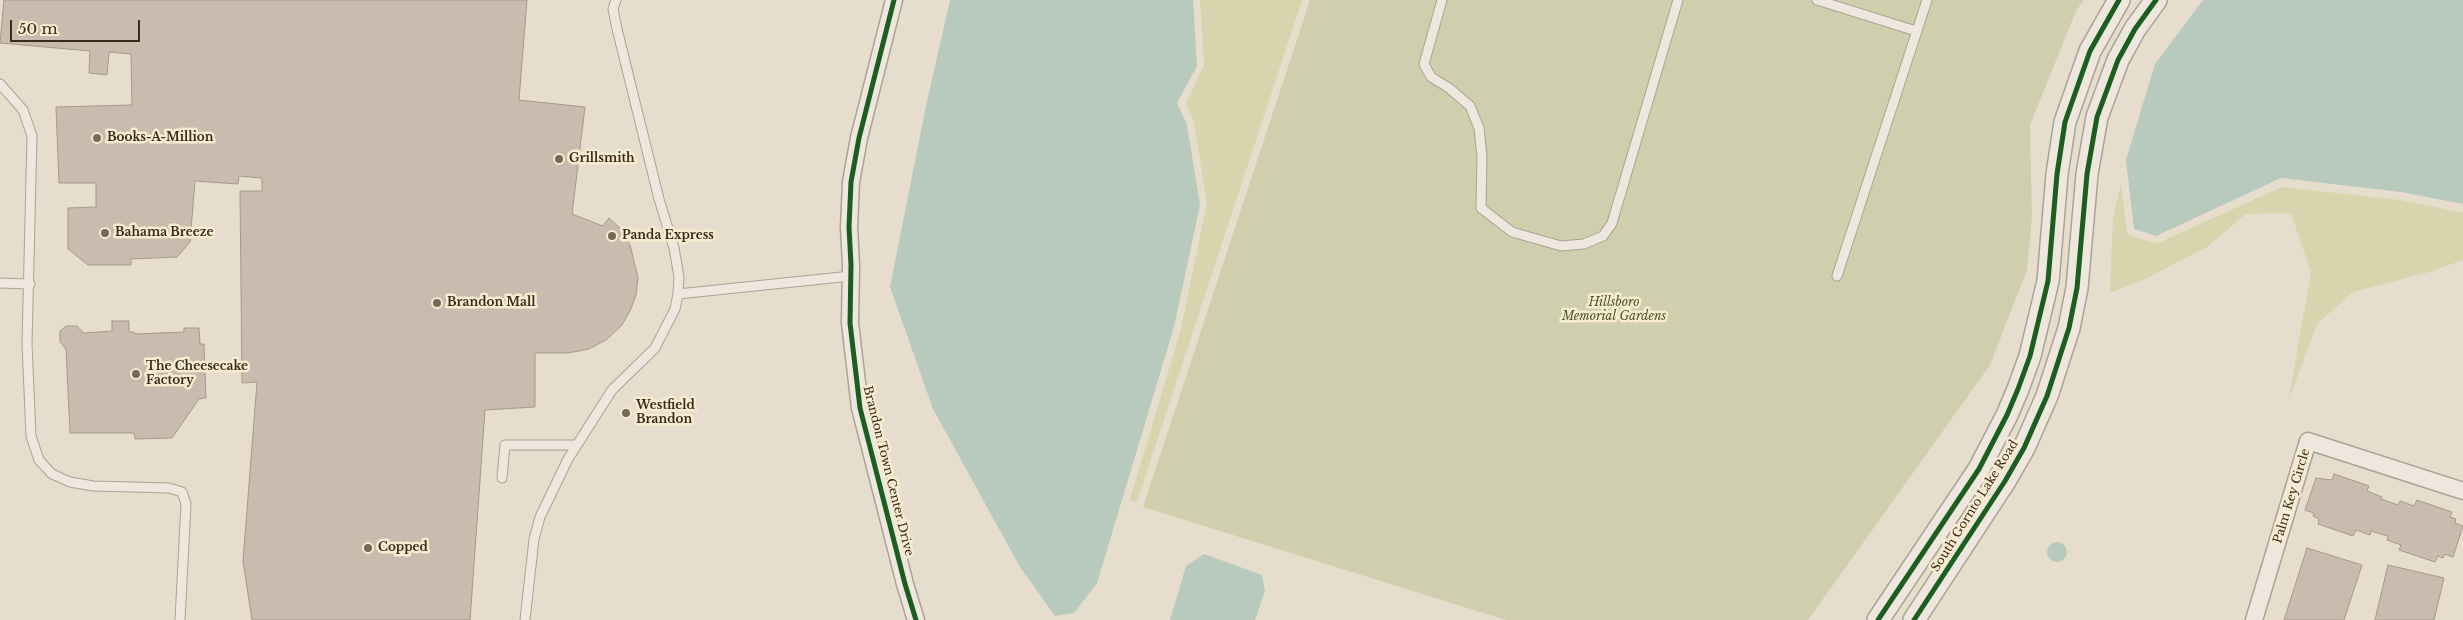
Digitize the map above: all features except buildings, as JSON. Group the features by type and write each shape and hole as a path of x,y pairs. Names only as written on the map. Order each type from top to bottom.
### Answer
{"street":[{"name":"Brandon Town Center Drive","path":"894,0 855,154 849,213 850,323 860,408 904,584 916,620"},
{"name":"South Gornto Lake Road","path":"1878,620 1979,469 2007,415 2018,388 2034,340 2048,281 2057,174 2065,122 2090,51 2119,0"},
{"name":"South Gornto Lake Road","path":"1914,620 2006,481 2024,448 2047,396 2069,328 2077,288 2087,174 2097,117 2118,60 2135,29 2156,0"},
{"name":"Palm Key Circle","path":"2254,620 2308,441 2463,492"}],"lane":[{"path":"525,620 534,539 540,517 576,445 612,390 655,348 675,309 678,294 679,277 674,248 659,199 617,29 613,10 616,0"},
{"path":"1442,0 1424,64 1431,78 1449,88 1470,106 1479,128 1482,156 1481,208 1512,232 1561,246 1584,244 1603,236 1612,223 1678,0"},
{"path":"1817,0 1916,31"},
{"path":"1836,276 1927,0"},
{"path":"0,84 23,110 32,136 30,284 27,344 31,436 38,460 52,474 70,482 93,486 169,488 182,492 186,504 180,620"},
{"path":"678,294 851,276"},
{"path":"0,283 30,284"},
{"path":"502,478 504,445 576,445"}],"green space":[{"path":"1200,0 1302,0 1137,502 1130,500 1181,329 1207,203 1194,123 1186,103 1204,65"},
{"name":"Hillsboro Memorial Gardens","path":"1310,0 2084,0 2076,11 2030,125 2032,216 2027,270 1990,365 1808,620 1506,620 1143,507"},
{"path":"2121,184 2127,234 2156,244 2282,187 2400,200 2463,213 2463,260 2429,272 2353,292 2317,324 2289,399 2311,272 2291,213 2246,214 2207,247 2143,280 2110,293 2113,218"}],"shaded area":[{"path":"950,0 1193,0 1197,66 1177,103 1187,125 1200,205 1174,327 1097,583 1074,613 1055,616 1020,567 933,409 890,287 926,106"},
{"path":"2203,0 2463,0 2463,204 2401,192 2281,178 2156,236 2134,229 2126,160 2155,64"},
{"path":"2057,542 2064,545 2067,552 2064,559 2057,562 2050,559 2047,552 2050,545"},
{"path":"1204,554 1262,575 1265,591 1255,620 1170,620 1186,566"}],"cycle path":[{"path":"894,0 859,138 851,182 849,227 851,265 850,323 860,408 916,620"},
{"path":"1878,620 1979,469 2007,415 2018,389 2030,356 2048,281 2057,174 2065,122 2090,51 2119,0"},
{"path":"1914,620 2005,481 2024,448 2047,396 2069,328 2077,288 2087,174 2097,117 2118,60 2135,29 2156,0"}],"place":[{"name":"Books-A-Million","path":"97,138"},
{"name":"Grillsmith","path":"559,159"},
{"name":"Bahama Breeze","path":"105,233"},
{"name":"Panda Express","path":"612,236"},
{"name":"Brandon Mall","path":"437,303"},
{"name":"The Cheesecake Factory","path":"136,374"},
{"name":"Westfield Brandon","path":"626,413"},
{"name":"Copped","path":"368,548"}]}
